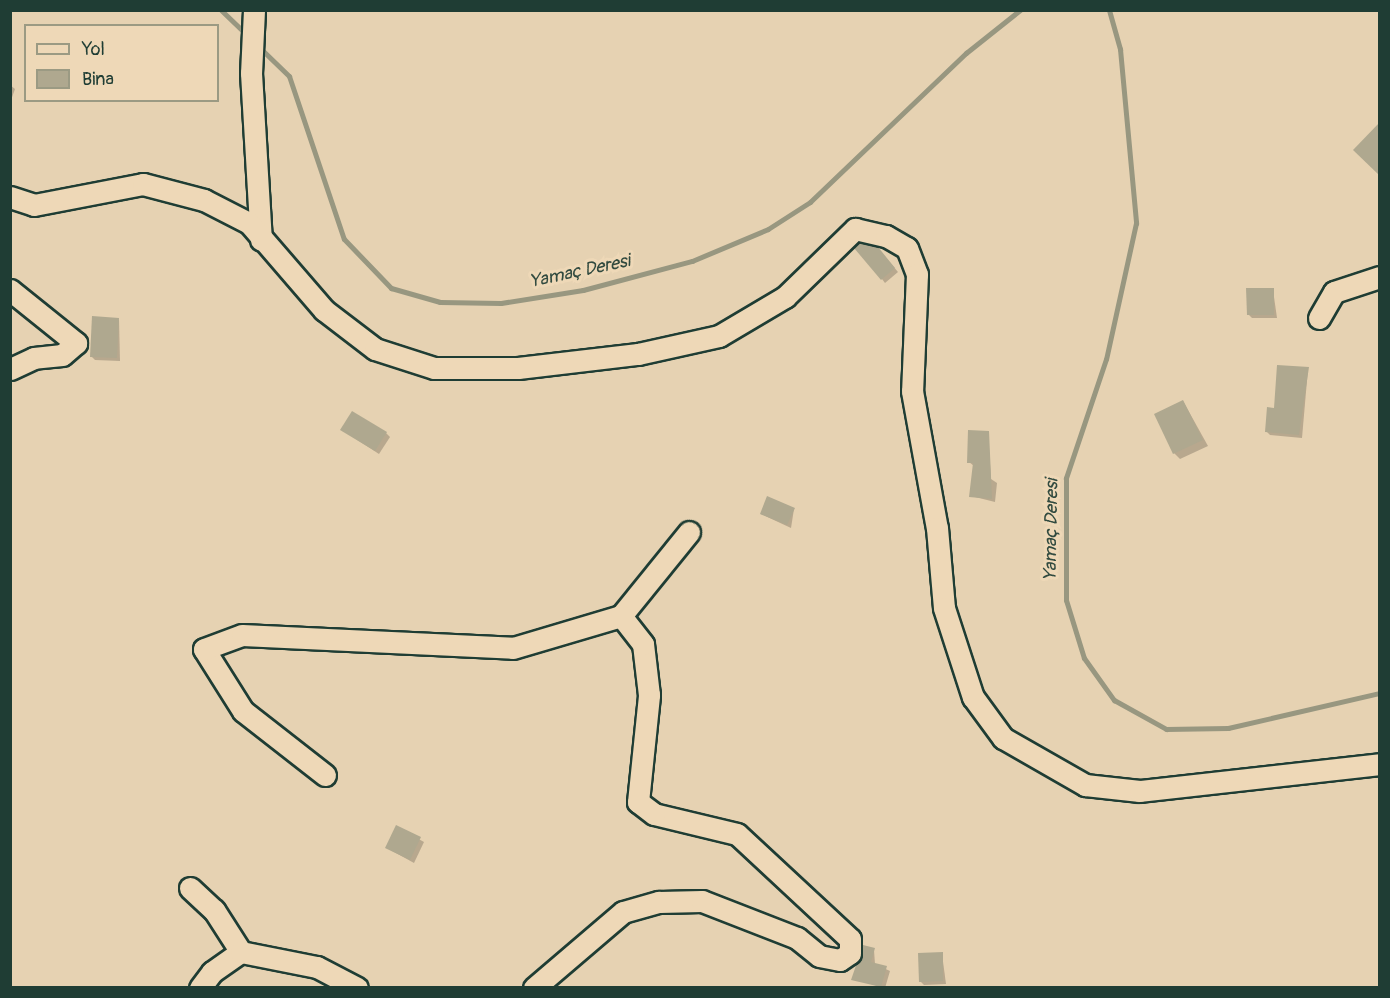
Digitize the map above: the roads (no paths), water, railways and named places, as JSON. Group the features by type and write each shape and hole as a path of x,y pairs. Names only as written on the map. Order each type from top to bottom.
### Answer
{"street":[{"path":"256,15 251,73 261,241"},
{"path":"10,197 34,205 143,184 204,200 249,223 261,241 324,310 375,349 434,368 518,368 638,354 719,336 785,297 855,229 886,236 907,249 917,274 913,403 937,528 944,608 973,698 1003,738 1085,785 1140,791 1380,764"},
{"path":"1319,318 1334,292 1380,277"},
{"path":"10,290 76,343 62,355 34,358 10,369"},
{"path":"325,775 243,711 204,649 242,635 513,648 621,616 689,532"},
{"path":"534,987 623,912 659,902 702,901 798,938 819,956 840,960 850,953 850,939 737,834 654,814 638,802 649,695 643,644 621,616"},
{"path":"190,888 214,910 241,952 317,968 357,987"},
{"path":"200,987 212,972 241,952"}],"waterway":[{"name":"Yamaç Deresi","path":"221,10 246,34"},
{"name":"Yamaç Deresi","path":"259,47 289,76 344,239 391,288 440,302 501,303 583,290 692,261 768,229 810,202 966,53 1020,10"},
{"name":"Yamaç Deresi","path":"1109,10 1120,49 1136,223 1106,359 1066,478 1066,600 1084,658 1114,700 1166,729 1228,728 1380,693"}]}
